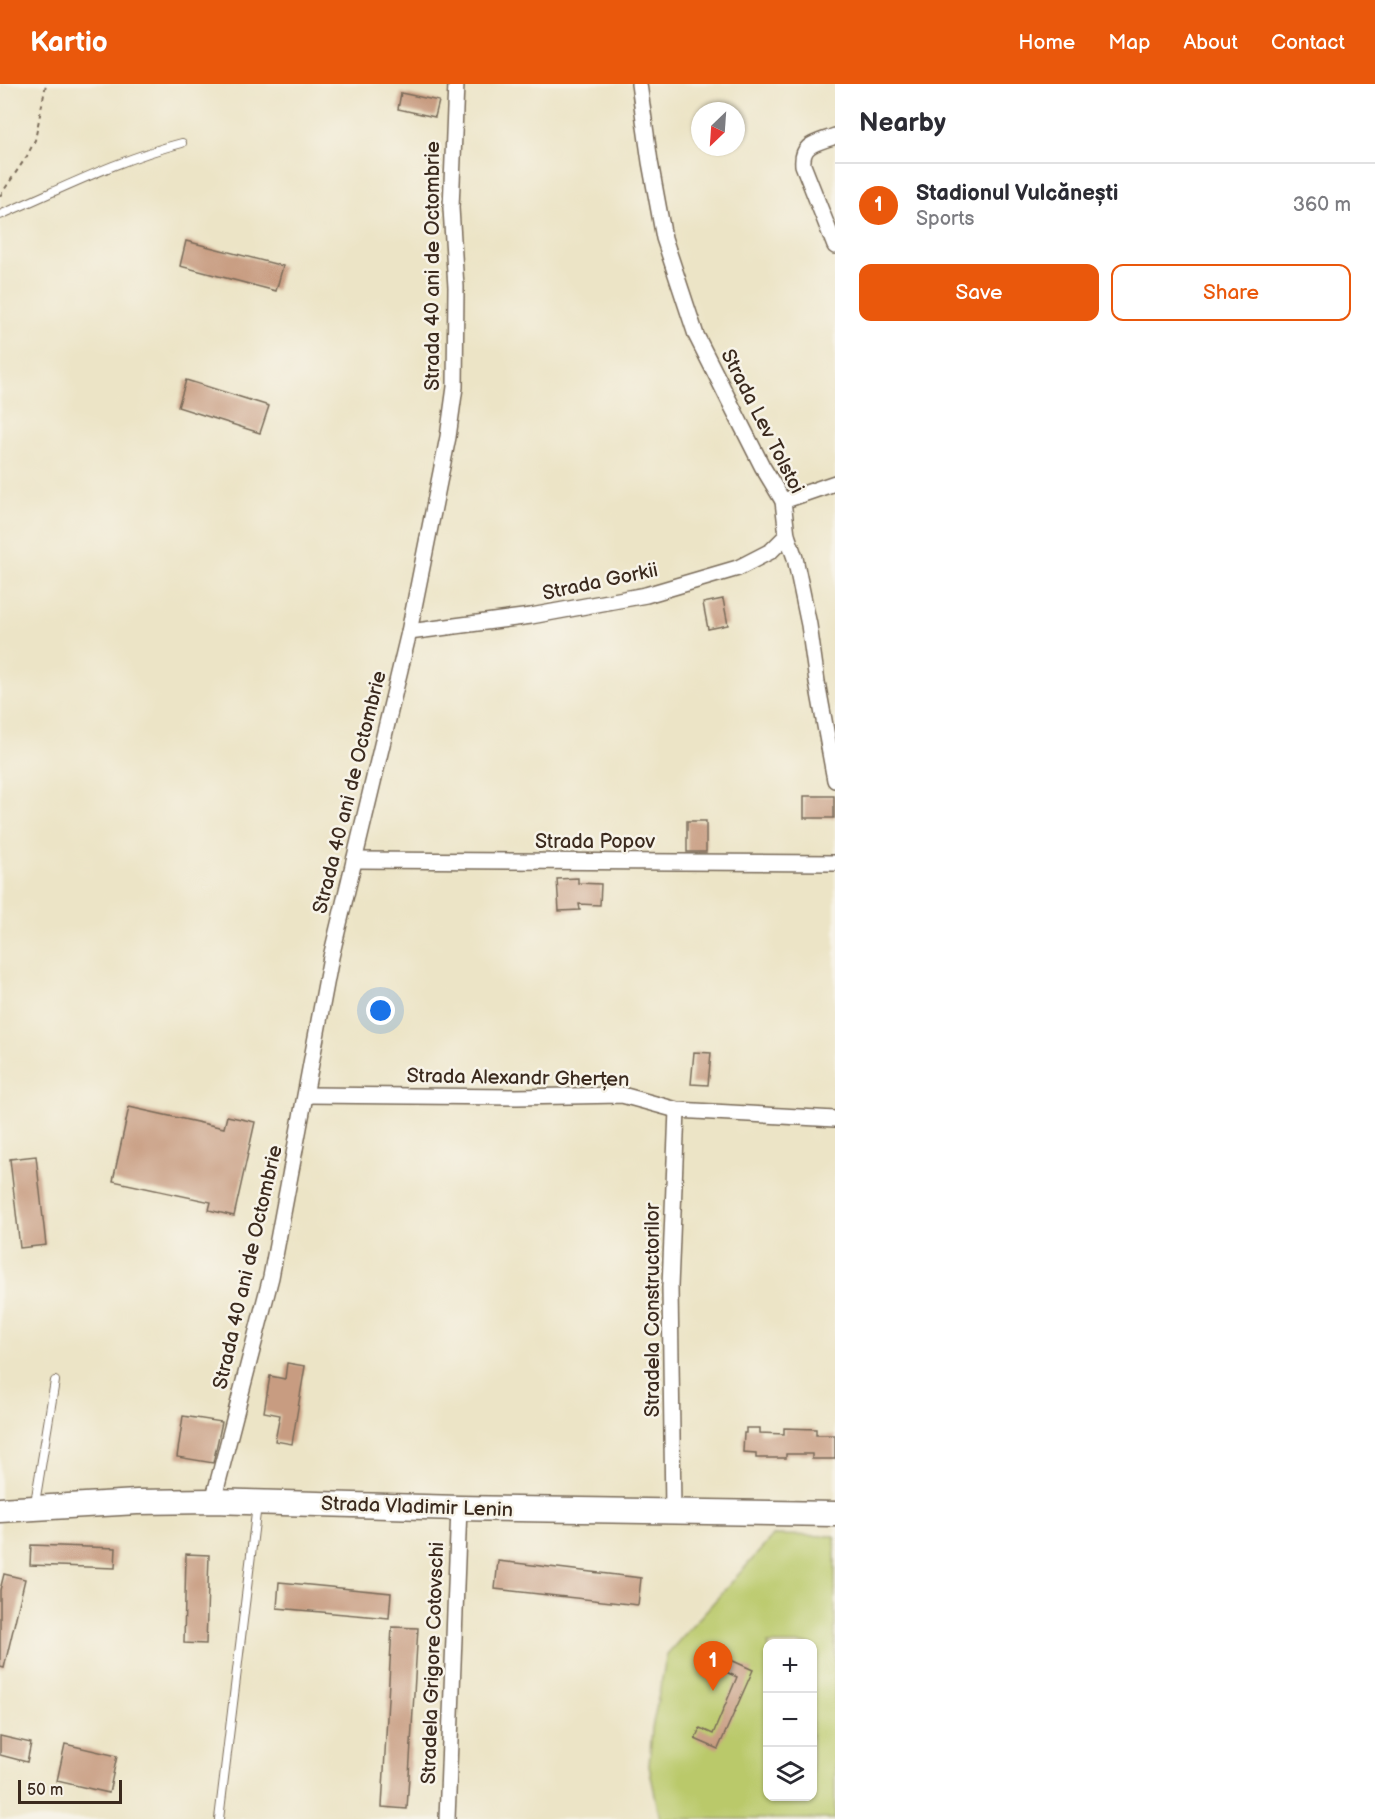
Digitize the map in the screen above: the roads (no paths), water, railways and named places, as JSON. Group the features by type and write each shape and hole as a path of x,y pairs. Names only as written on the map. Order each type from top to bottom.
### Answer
{"main road":[{"name":"Strada Vladimir Lenin","path":"0,1510 137,1502 213,1501 459,1508 835,1514"}],"street":[{"name":"Strada 40 ani de Octombrie","path":"213,1501 271,1277 331,957 409,632 446,448 455,387 456,287 452,208 456,84"},
{"name":"Strada Lev Tolstoi","path":"639,84 664,238 696,335 762,466 783,501 787,535 795,558 805,604 835,780"},
{"path":"835,136 809,146 804,150 802,156 803,165 835,246"},
{"path":"783,501 835,483"},
{"name":"Strada Gorkii","path":"409,632 531,616 646,595 738,568 771,551 787,535"},
{"name":"Strada Popov","path":"354,860 835,863"},
{"name":"Strada Alexandr Gherțen","path":"306,1095 516,1097 622,1095 677,1110 835,1119"},
{"name":"Stradela Constructorilor","path":"673,1511 670,1287 677,1110"},
{"name":"Stradela Grigore Cotovschi","path":"447,1819 459,1508"}],"lane":[{"path":"0,215 162,148 182,143"},
{"path":"34,1508 55,1381"},
{"path":"219,1819 257,1503"}],"place":[{"name":"Stadionul Vulcănești","path":"713,1691"}]}
